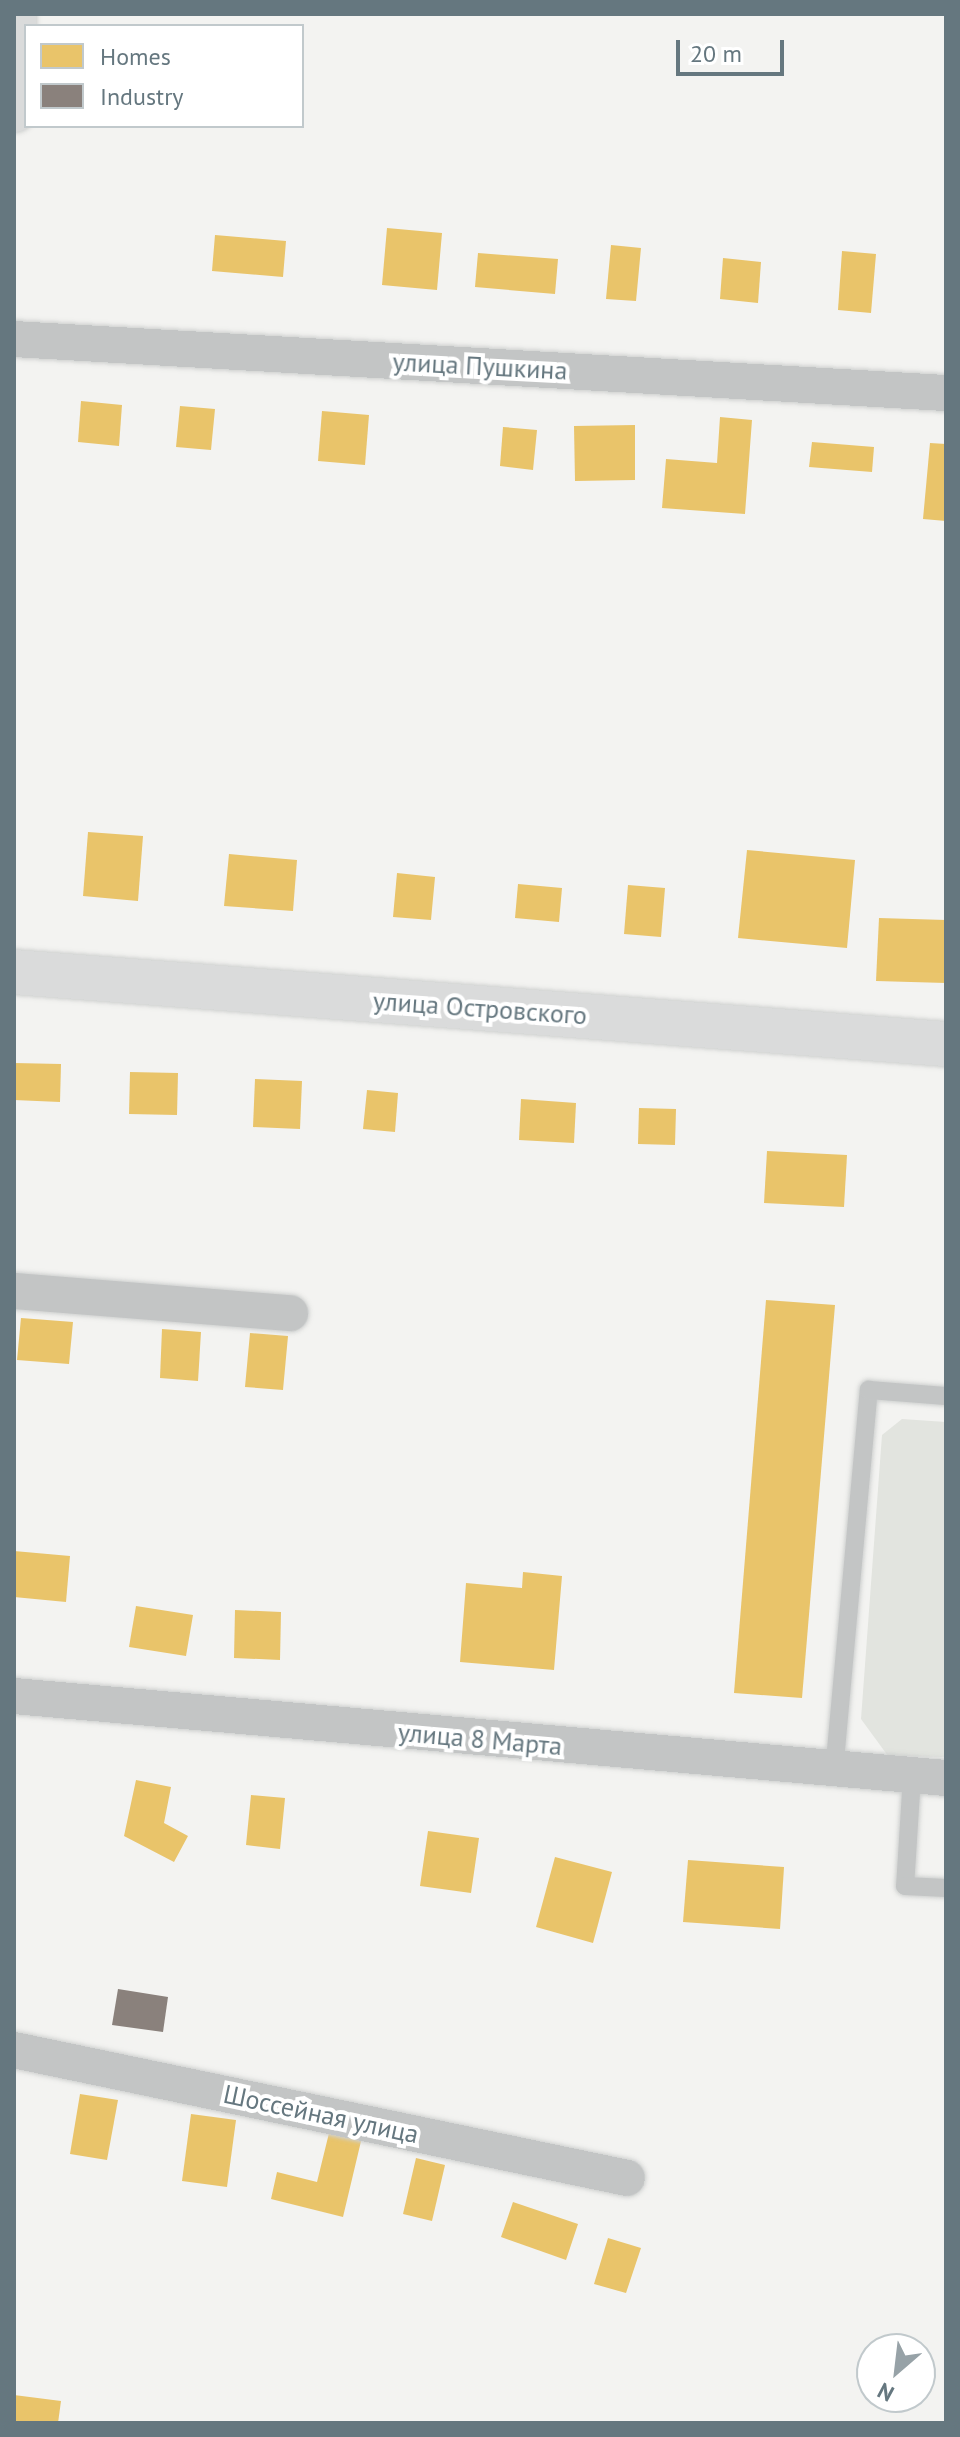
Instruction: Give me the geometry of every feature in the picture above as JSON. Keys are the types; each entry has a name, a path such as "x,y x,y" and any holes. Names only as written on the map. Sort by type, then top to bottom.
{"street":[{"path":"14,14 14,110"},
{"name":"улица Пушкина","path":"14,339 946,393"},
{"name":"улица Островского","path":"14,972 946,1044"},
{"path":"14,1291 290,1313"},
{"name":"улица 8 Марта","path":"14,1696 834,1772 929,1777"},
{"name":"Шоссейная улица","path":"14,2050 627,2178"}],"lane":[{"path":"834,1772 869,1390 946,1396"},
{"path":"929,1777 905,1886 946,1888"}],"shaded area":[{"path":"902,1419 946,1422 946,1757 888,1756 861,1719 882,1435"}],"building: Homes":[{"path":"387,228 442,233 437,290 382,285"},
{"path":"215,235 286,241 283,277 212,271"},
{"path":"611,245 641,248 636,301 606,299"},
{"path":"842,251 876,254 871,313 838,310"},
{"path":"478,253 558,259 555,294 475,287"},
{"path":"723,258 761,262 758,303 720,299"},
{"path":"81,401 122,405 119,446 78,442"},
{"path":"180,406 215,409 211,450 176,447"},
{"path":"322,411 369,415 365,465 318,461"},
{"path":"720,417 752,420 745,514 662,508 666,459 717,463"},
{"path":"635,425 635,480 575,481 574,426"},
{"path":"503,427 537,430 533,470 500,466"},
{"path":"812,442 874,447 872,472 809,467"},
{"path":"930,443 946,444 946,521 923,519"},
{"path":"88,832 143,836 138,901 83,896"},
{"path":"747,850 855,860 847,948 738,938"},
{"path":"229,854 297,860 293,911 224,906"},
{"path":"397,873 435,877 431,920 393,917"},
{"path":"518,884 562,888 559,922 515,918"},
{"path":"628,885 665,888 661,937 624,934"},
{"path":"879,918 946,920 946,983 876,981"},
{"path":"14,1063 61,1064 60,1102 14,1100"},
{"path":"130,1072 178,1073 177,1115 129,1114"},
{"path":"255,1079 302,1081 300,1129 253,1127"},
{"path":"367,1090 398,1093 395,1132 363,1129"},
{"path":"521,1099 576,1103 574,1143 519,1140"},
{"path":"639,1108 676,1109 675,1145 638,1144"},
{"path":"767,1151 847,1155 844,1207 764,1203"},
{"path":"766,1300 835,1305 802,1698 734,1693"},
{"path":"21,1318 73,1322 69,1364 17,1360"},
{"path":"162,1329 201,1332 198,1381 160,1378"},
{"path":"250,1333 288,1336 283,1390 245,1387"},
{"path":"14,1551 70,1556 66,1602 14,1597"},
{"path":"523,1572 562,1576 554,1670 460,1662 466,1583 522,1588"},
{"path":"136,1606 193,1615 186,1656 129,1647"},
{"path":"235,1610 281,1612 280,1660 234,1658"},
{"path":"136,1780 171,1787 164,1823 188,1836 174,1862 124,1836"},
{"path":"251,1795 285,1798 280,1849 246,1845"},
{"path":"428,1831 479,1838 471,1893 420,1886"},
{"path":"555,1857 612,1872 593,1943 536,1927"},
{"path":"688,1860 784,1867 780,1929 683,1922"},
{"path":"80,2094 118,2100 107,2160 70,2154"},
{"path":"191,2114 236,2120 227,2187 182,2181"},
{"path":"330,2129 362,2137 343,2217 271,2199 277,2172 317,2182"},
{"path":"416,2158 445,2165 432,2221 403,2214"},
{"path":"513,2202 578,2224 566,2260 501,2237"},
{"path":"608,2238 641,2248 626,2293 594,2284"},
{"path":"14,2395 61,2401 58,2423 14,2423"}],"building: Industry":[{"path":"118,1989 168,1997 163,2032 112,2025"}]}
